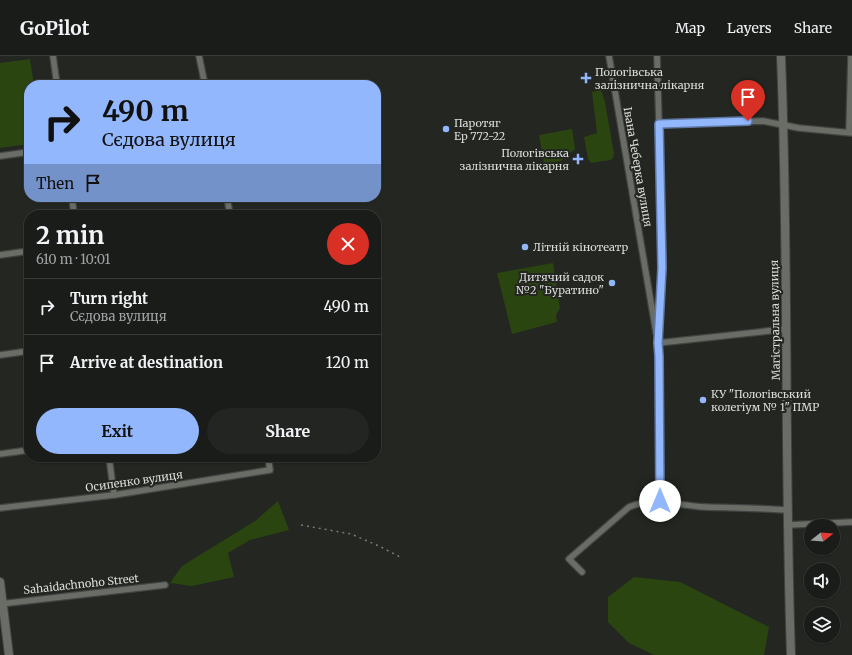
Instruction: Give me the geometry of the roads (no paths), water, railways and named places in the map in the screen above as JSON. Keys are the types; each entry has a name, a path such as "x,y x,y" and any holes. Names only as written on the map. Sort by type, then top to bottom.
{"main road":[{"name":"Магістральна вулиця","path":"781,56 784,125 788,526 791,655"},
{"path":"0,582 1,603 9,655"}],"street":[{"path":"53,56 55,80"},
{"path":"199,56 204,80"},
{"name":"Івана Чеберка вулиця","path":"609,56 658,343"},
{"path":"657,56 662,268 658,343 660,501"},
{"path":"659,124 763,121 799,128 850,133 851,56"},
{"path":"0,156 24,153"},
{"path":"0,255 24,252"},
{"path":"658,343 786,329"},
{"path":"0,355 24,352"},
{"path":"0,454 24,451"},
{"path":"110,462 114,495"},
{"name":"Осипенко вулиця","path":"0,508 114,495 270,470 269,462"},
{"path":"582,572 569,559 629,507 646,501 660,501 705,507 748,507 788,510"},
{"path":"788,526 852,522"},
{"name":"Sahaidachnoho Street","path":"1,603 165,585"}],"railway":[{"path":"301,525 351,534 402,558"}],"place":[{"name":"Пологiвська залiзнична лiкарня","path":"586,78"},
{"name":"Паротяг Ер 772-22","path":"446,129"},
{"name":"Пологівська залізнична лікарня","path":"578,159"},
{"name":"Літній кінотеатр","path":"525,247"},
{"name":"Дитячий садок №2 \"Буратино\"","path":"612,283"},
{"name":"КУ \"Пологівський колегіум № 1\" ПМР","path":"703,400"}]}
